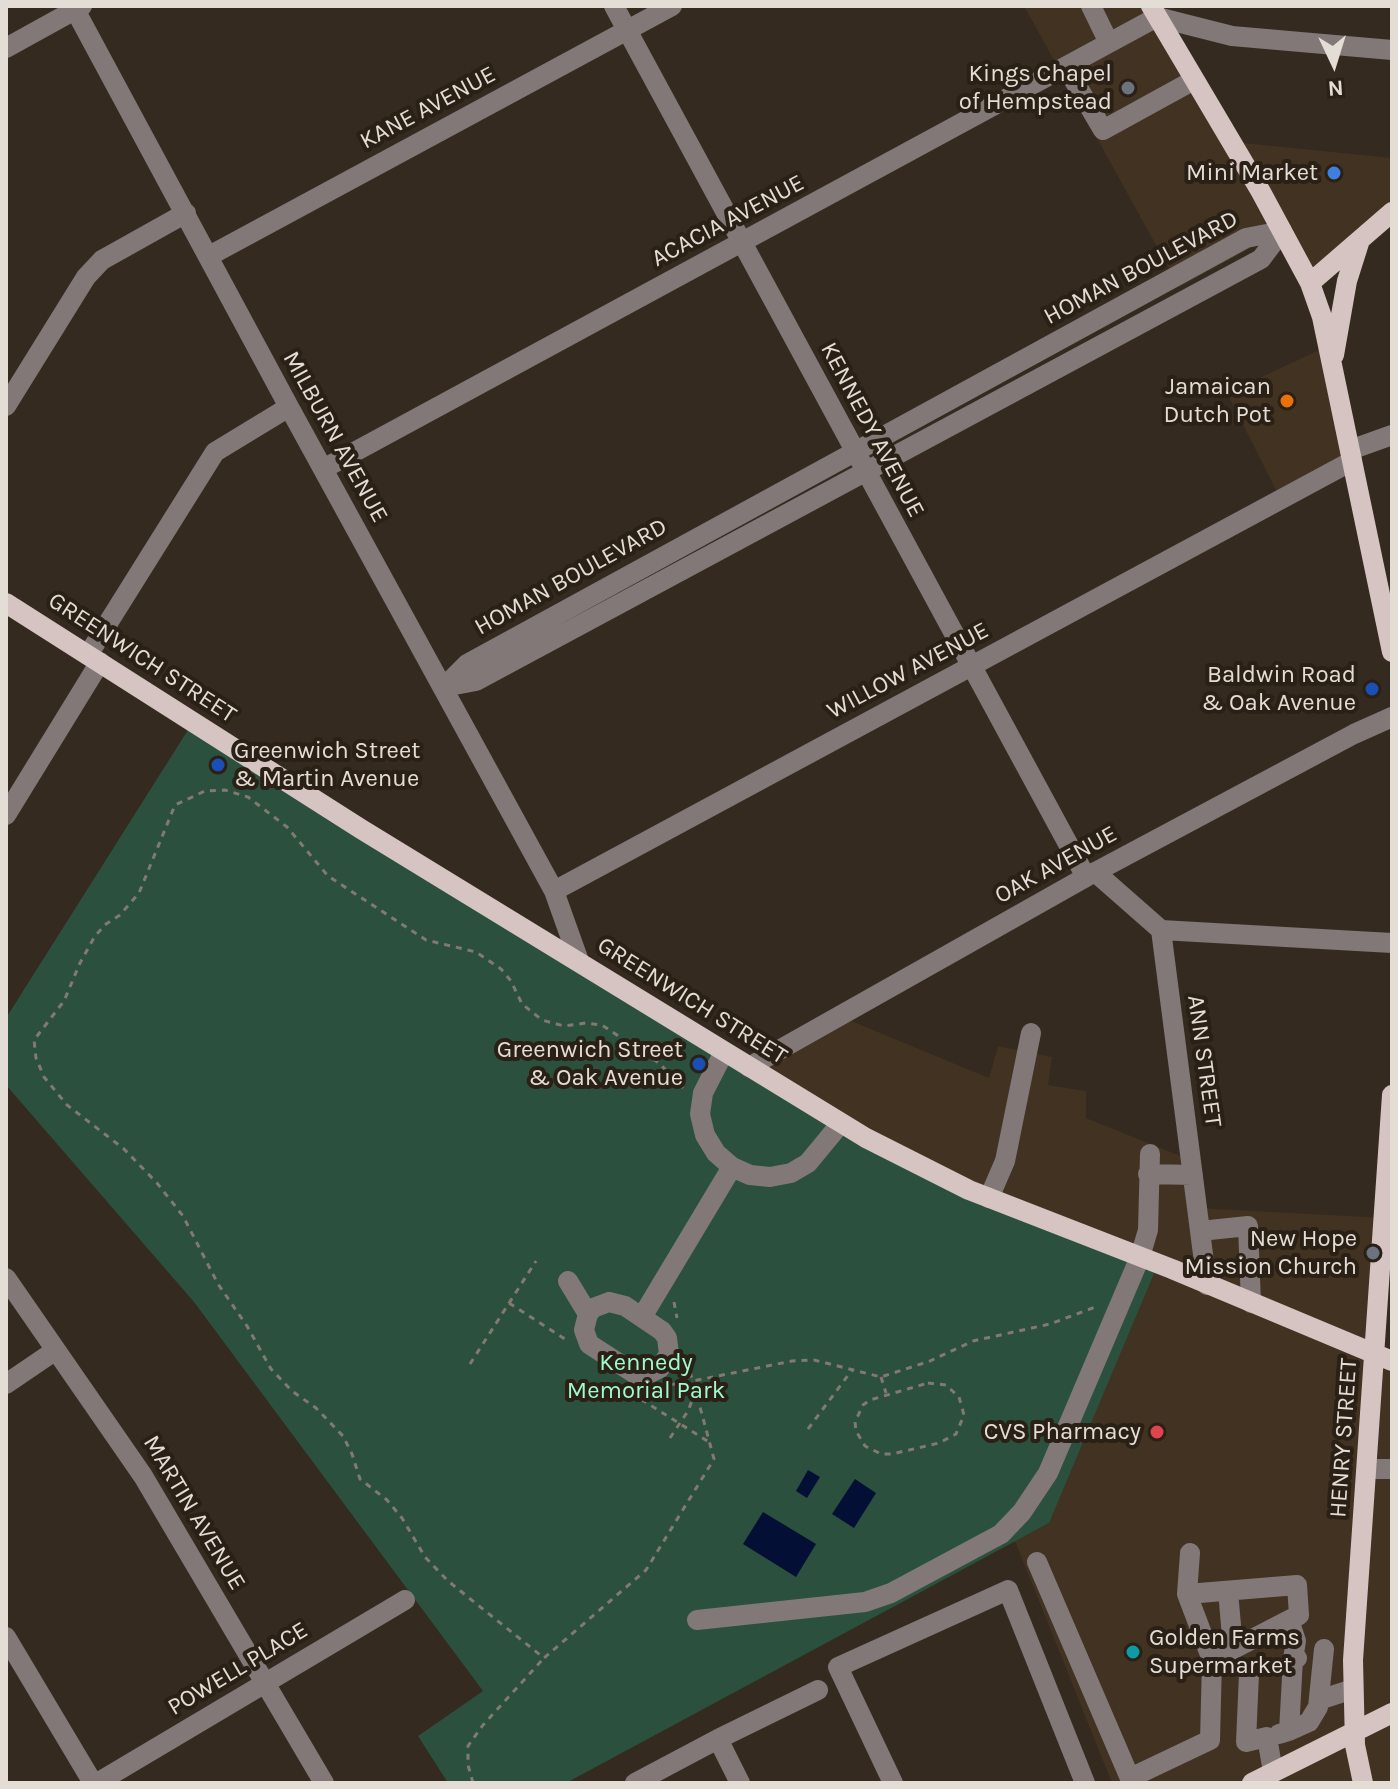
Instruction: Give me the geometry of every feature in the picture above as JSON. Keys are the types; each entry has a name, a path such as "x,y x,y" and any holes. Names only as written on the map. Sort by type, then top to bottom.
{"main road":[{"path":"1155,10 1310,283 1322,317 1392,652"},
{"path":"1310,283 1392,212"},
{"path":"1332,367 1347,281 1360,240"},
{"name":"GREENWICH STREET","path":"6,603 348,821 878,1144 989,1198 1384,1358"},
{"name":"HENRY STREET","path":"1363,1783 1355,1731 1353,1689 1367,1469 1384,1358 1392,1095"},
{"path":"1252,1783 1392,1713"}],"street":[{"name":"KENNEDY AVENUE","path":"614,6 972,667 1091,875"},
{"name":"KANE AVENUE","path":"209,256 672,6"},
{"path":"1091,6 1109,43"},
{"path":"6,48 77,7"},
{"name":"MILBURN AVENUE","path":"77,7 289,407 554,891"},
{"path":"1155,10 1232,36 1392,50"},
{"name":"ACACIA AVENUE","path":"323,469 1066,67 1109,43 1155,10"},
{"path":"1066,67 1103,130 1194,80"},
{"path":"6,406 86,277 102,260 186,213"},
{"name":"HOMAN BOULEVARD","path":"444,687 467,664 1250,236 1282,231"},
{"name":"HOMAN BOULEVARD","path":"444,687 476,681 1261,259 1282,231"},
{"path":"1066,337 1077,358"},
{"path":"6,815 215,452 289,407"},
{"name":"WILLOW AVENUE","path":"554,891 972,667 1392,435"},
{"path":"647,566 656,585"},
{"name":"OAK AVENUE","path":"749,1067 1091,875 1354,734 1392,717"},
{"path":"1091,875 1161,930 1392,943"},
{"path":"554,891 579,961"},
{"name":"ANN STREET","path":"1161,930 1207,1285"},
{"path":"989,1198 1005,1161 1031,1033"},
{"path":"724,1052 703,1093 701,1109 705,1135 716,1153 732,1167 750,1175 770,1177 791,1173 808,1163 841,1123"},
{"path":"697,1620 865,1602 891,1593 1001,1534 1022,1512 1048,1473 1140,1257 1148,1230 1149,1164 1193,1175"},
{"path":"642,1317 732,1167"},
{"path":"1200,1231 1248,1226 1251,1303"},
{"name":"MARTIN AVENUE","path":"6,1278 143,1476 324,1783"},
{"path":"568,1281 588,1314"},
{"path":"609,1302 625,1306 662,1331 669,1346 666,1362 646,1375 629,1372 589,1344 584,1330 588,1314 593,1308 609,1302"},
{"path":"6,1384 56,1350"},
{"path":"1367,1469 1392,1469"},
{"path":"1190,1553 1187,1594 1212,1660 1210,1740"},
{"path":"1037,1562 1131,1781 1210,1740 1246,1742 1289,1731 1309,1722 1307,1674 1289,1620"},
{"path":"1187,1594 1297,1585 1299,1615 1212,1660"},
{"path":"893,1783 838,1667 1008,1590 1085,1783"},
{"path":"1228,1591 1233,1648"},
{"name":"POWELL PLACE","path":"95,1783 405,1600"},
{"path":"6,1637 95,1783"},
{"path":"1289,1731 1307,1674 1356,1639"},
{"path":"1246,1742 1249,1674"},
{"path":"1307,1674 1353,1689"},
{"path":"635,1783 818,1690"},
{"path":"1267,1737 1273,1772"},
{"path":"718,1739 740,1783"}],"path":[{"path":"544,1658 448,1581 425,1557 402,1518 387,1500 360,1479 343,1436 271,1369 218,1284 183,1216 124,1149 67,1105 44,1077 36,1058 34,1040 64,1001 95,936 120,915 139,893 175,805 205,791 225,790 248,797 287,827 328,876 426,940 476,952 501,969 511,981 522,1004 542,1020 564,1026 586,1023 602,1025 659,1063 701,1109"},
{"path":"470,1364 536,1261"},
{"path":"693,1381 792,1361 814,1360 881,1377 930,1361 973,1341 1050,1324 1124,1295"},
{"path":"808,1429 852,1370"},
{"path":"881,1377 886,1394"},
{"path":"473,1783 468,1765 468,1746 483,1725 544,1658 646,1570 714,1459 693,1381"},
{"path":"670,1438 688,1411 693,1398 693,1381"},
{"path":"928,1383 946,1385 963,1405 962,1425 956,1434 939,1443 892,1454 872,1452 859,1439 855,1422 863,1405 886,1394 928,1383"}],"shaded area":[{"path":"1024,6 1156,6 1234,142 1392,158 1392,208 1313,281 1284,230 1179,287"},
{"path":"1330,345 1360,464 1282,502 1227,393"},
{"path":"837,1015 989,1078 998,1046 1052,1057 1048,1085 1086,1091 1086,1118 1193,1161 1199,1208 1385,1218 1378,1356 1392,1363 1392,1783 1112,1783 1015,1541 1049,1523 969,1190 749,1067"}],"green space":[{"name":"Kennedy Memorial Park","path":"193,722 866,1138 1158,1264 1049,1523 566,1783 448,1783 418,1736 483,1691 194,1302 6,1085 6,1018"}],"water":[{"path":"808,1470 820,1477 807,1498 796,1491"},
{"path":"855,1479 876,1493 854,1528 832,1514"},
{"path":"763,1512 816,1544 796,1577 743,1544"}],"place":[{"name":"Kings Chapel of Hempstead","path":"1128,88"},
{"name":"Mini Market","path":"1334,173"},
{"name":"Jamaican Dutch Pot","path":"1287,401"},
{"name":"Baldwin Road & Oak Avenue","path":"1372,689"},
{"name":"Greenwich Street & Martin Avenue","path":"218,765"},
{"name":"Greenwich Street & Oak Avenue","path":"699,1064"},
{"name":"New Hope Mission Church","path":"1373,1253"},
{"name":"CVS Pharmacy","path":"1157,1432"},
{"name":"Golden Farms Supermarket","path":"1133,1652"}]}
